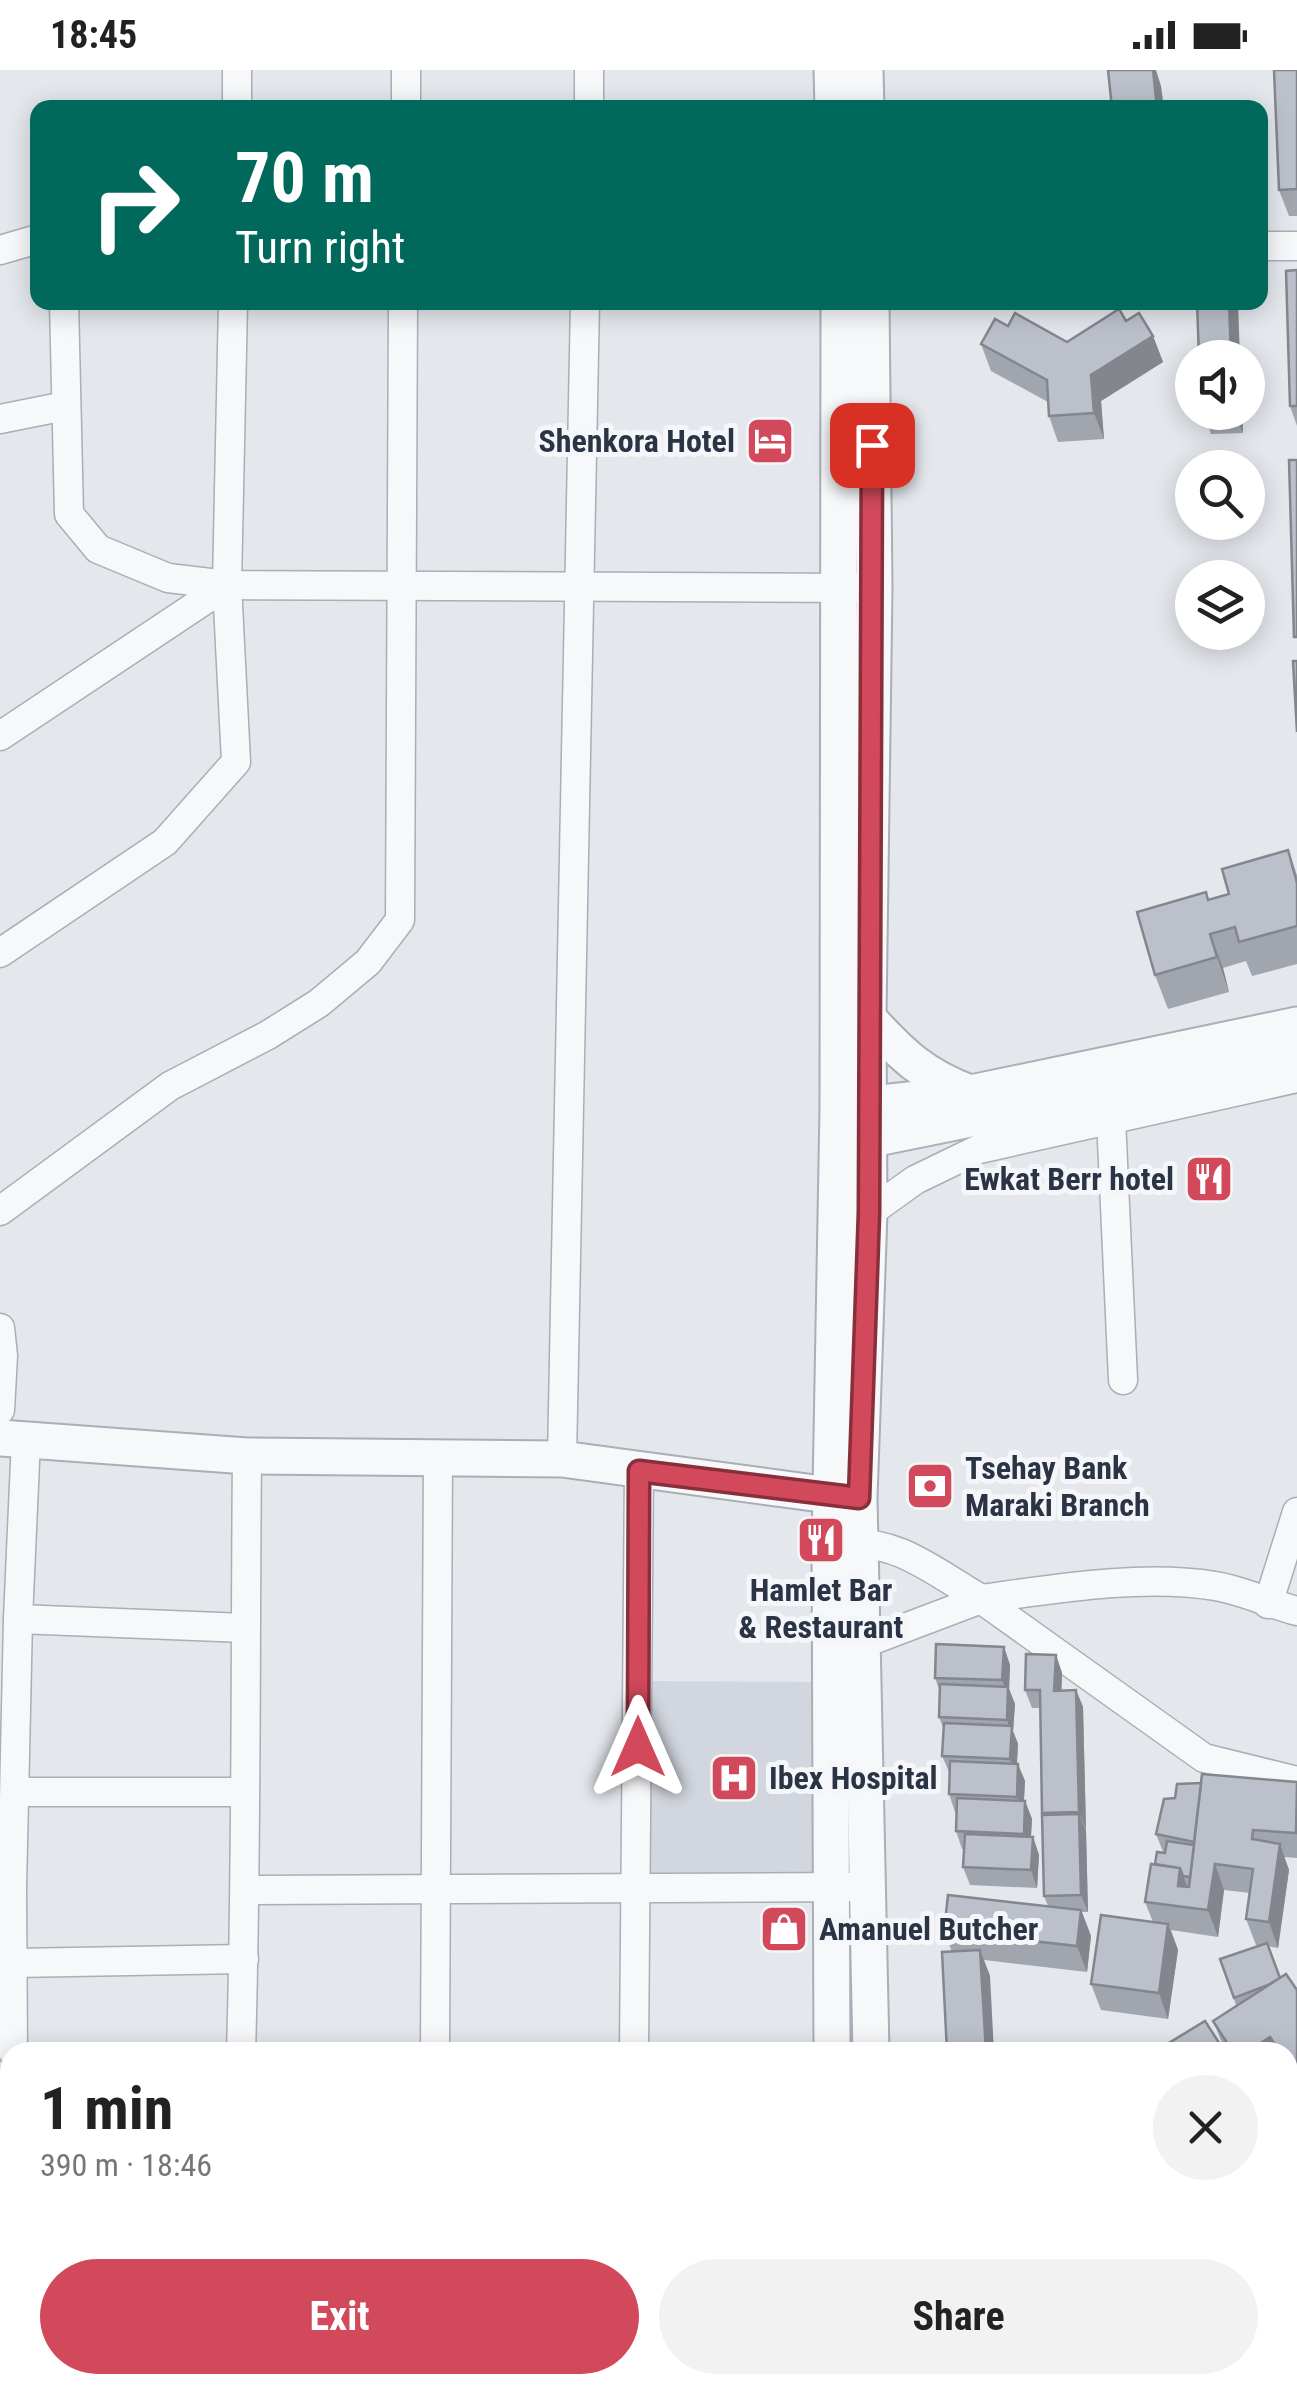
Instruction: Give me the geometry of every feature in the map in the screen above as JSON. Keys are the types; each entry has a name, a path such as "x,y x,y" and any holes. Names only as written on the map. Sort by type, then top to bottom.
{"street":[{"path":"237,70 237,100"},
{"path":"406,70 406,100"},
{"path":"588,100 589,70"},
{"path":"832,70 833,100"},
{"path":"865,70 866,100"},
{"path":"0,250 30,241"},
{"path":"1268,246 1297,246"},
{"path":"64,310 69,514 98,549 168,578 227,585 857,588"},
{"path":"0,952 165,842 236,762 227,585 233,310"},
{"path":"0,1212 170,1086 268,1035 318,1003 368,962 400,920 403,310"},
{"path":"562,1459 585,310"},
{"path":"840,310 857,588 868,1018 852,1124 869,1213 845,1497"},
{"path":"870,2042 851,1887 845,1497 857,588 871,310"},
{"path":"0,419 64,406"},
{"path":"0,736 227,585"},
{"path":"868,1018 924,1072 971,1093"},
{"path":"852,1124 971,1093 1297,1025"},
{"path":"852,1124 1297,1053"},
{"path":"869,1213 915,1180 979,1149 1297,1078"},
{"path":"1111,1118 1123,1380"},
{"path":"0,1328 0,1410"},
{"path":"13,2042 14,1963 6,1888 16,1792 18,1619 13,1439 246,1456 562,1459 845,1497"},
{"path":"241,2042 246,1890 246,1456"},
{"path":"435,2042 438,1456"},
{"path":"634,2042 639,1471"},
{"path":"1268,1604 1297,1512"},
{"path":"846,1543 887,1544 981,1599 1204,1758 1297,1780"},
{"path":"848,1643 981,1599 1060,1588 1176,1582 1219,1586 1297,1611"},
{"path":"18,1619 245,1628"},
{"path":"16,1792 243,1792"},
{"path":"246,1890 851,1887"},
{"path":"833,2042 851,1887"},
{"path":"14,1963 244,1960"}],"shaded area":[{"name":"Ibex Hospital","path":"648,1681 824,1682 821,1875 645,1874"}],"building":[{"path":"1108,70 1153,70 1156,100 1111,100"},
{"path":"1274,70 1297,70 1297,189 1279,190"},
{"path":"1297,270 1297,406 1290,406 1286,271"},
{"path":"1117,310 1126,321 1139,313 1153,336 1091,375 1094,413 1049,416 1047,380 981,344 995,319 1008,326 1015,313 1067,342"},
{"path":"1197,310 1229,310 1230,340 1198,340"},
{"path":"1289,460 1297,460 1297,637 1294,637"},
{"path":"1293,661 1297,661 1297,732"},
{"path":"1288,850 1297,883 1297,926 1239,942 1235,927 1210,934 1217,957 1155,975 1137,912 1206,892 1208,900 1229,894 1222,869"},
{"path":"936,1644 1004,1647 1002,1680 935,1678"},
{"path":"1026,1654 1056,1655 1054,1691 1076,1690 1079,1812 1042,1813 1040,1690 1025,1690"},
{"path":"940,1684 1008,1687 1007,1720 939,1717"},
{"path":"944,1723 1012,1726 1010,1759 942,1756"},
{"path":"950,1761 1018,1764 1017,1797 949,1794"},
{"path":"1202,1774 1297,1782 1296,1833 1253,1830 1252,1839 1280,1844 1269,1922 1246,1919 1253,1869 1215,1864 1208,1910 1145,1902 1151,1864 1180,1868 1178,1886 1189,1887"},
{"path":"1201,1783 1194,1842 1156,1834 1164,1799 1175,1798 1177,1784"},
{"path":"957,1798 1025,1801 1024,1834 956,1831"},
{"path":"1079,1814 1081,1895 1044,1896 1042,1815"},
{"path":"965,1834 1033,1837 1031,1870 963,1867"},
{"path":"1167,1841 1194,1845 1190,1877 1183,1876 1180,1868 1155,1864 1157,1852 1165,1853"},
{"path":"948,1895 1081,1910 1077,1946 944,1931"},
{"path":"1101,1915 1168,1924 1159,1993 1091,1984"},
{"path":"1267,1943 1280,1978 1234,1998 1220,1959"},
{"path":"980,1950 985,2042 946,2042 942,1952"},
{"path":"1286,1974 1297,1990 1297,2042 1273,2042 1270,2037 1262,2042 1227,2042 1213,2021"},
{"path":"1205,2021 1219,2042 1170,2042"}],"place":[{"name":"Shenkora Hotel","path":"770,441"},
{"name":"Ewkat Berr hotel","path":"1209,1179"},
{"name":"Tsehay Bank Maraki Branch","path":"930,1486"},
{"name":"Hamlet Bar & Restaurant","path":"821,1540"},
{"name":"Ibex Hospital","path":"734,1778"},
{"name":"Amanuel Butcher","path":"784,1929"}],"route":[{"path":"638,1747 639,1471 859,1498 869,1213 872,445"}]}
